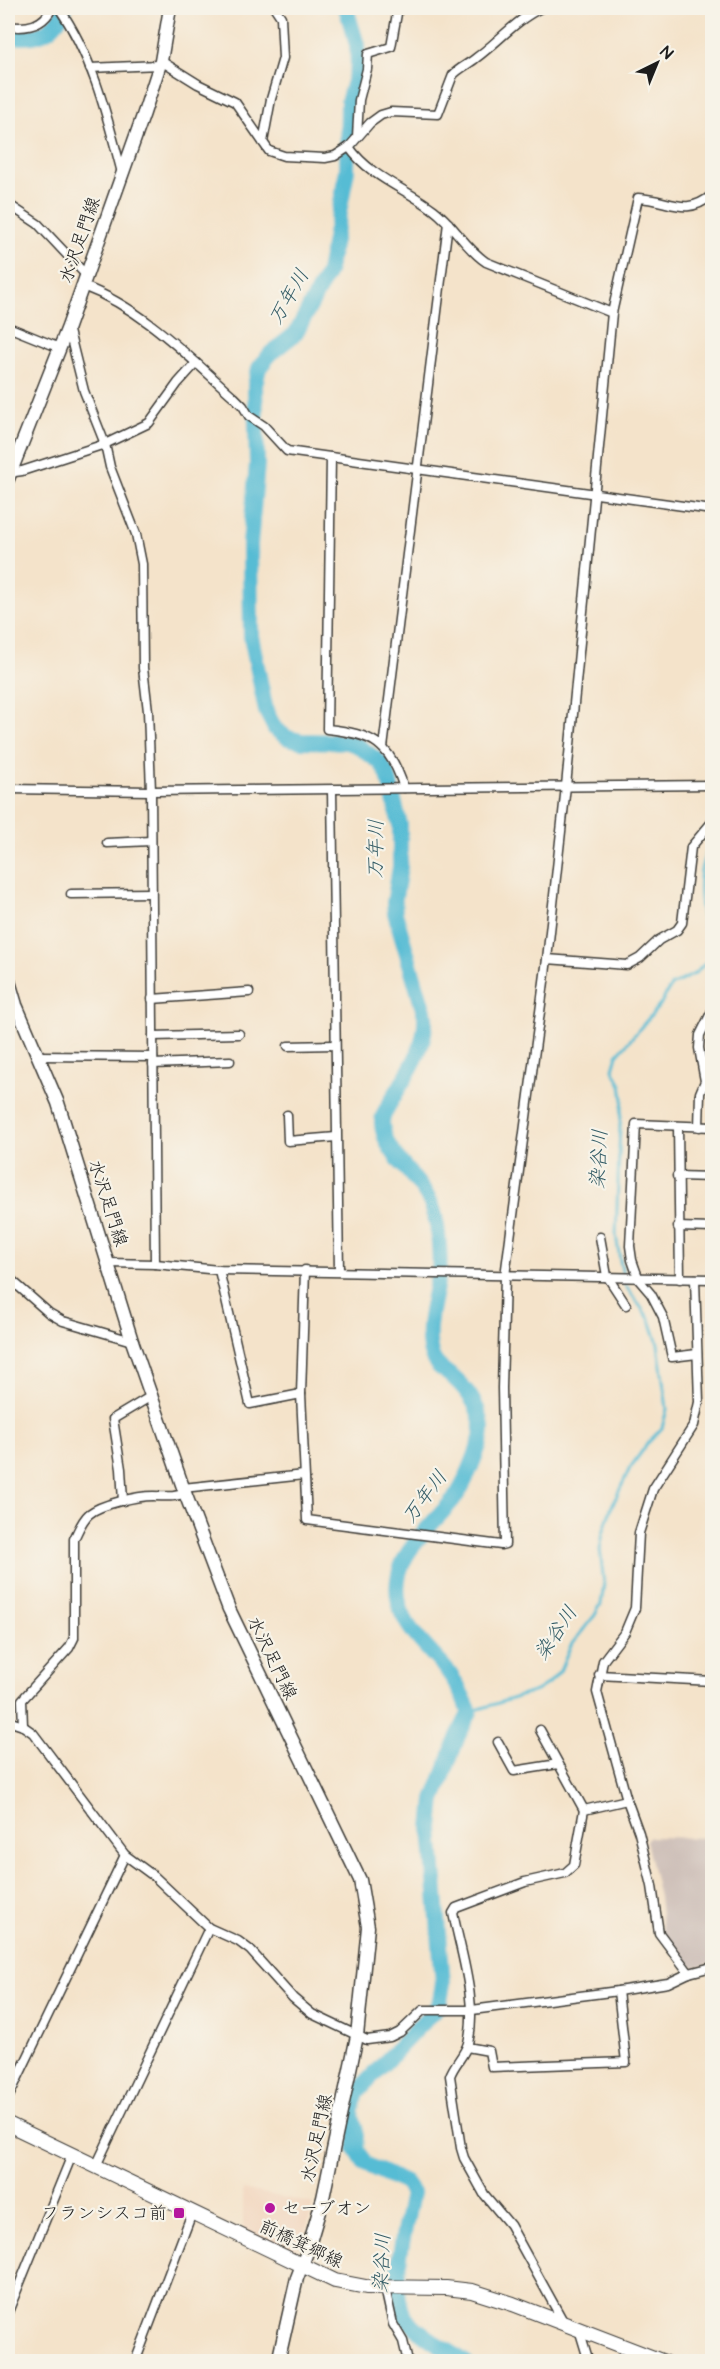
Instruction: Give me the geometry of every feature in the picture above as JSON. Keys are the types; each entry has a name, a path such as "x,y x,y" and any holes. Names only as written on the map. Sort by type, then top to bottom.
{"main road":[{"name":"水沢足門線","path":"8,475 85,281 160,63 170,8"},
{"name":"水沢足門線","path":"8,978 16,1005 58,1103 132,1341 153,1395 184,1490 238,1629 360,1880 369,1927 357,2036 323,2198 302,2265 278,2361"},
{"name":"前橋箕郷線","path":"8,2124 344,2283 388,2288 472,2291 664,2361"}],"street":[{"path":"8,26 22,29 32,27 41,21 52,8"},
{"path":"263,142 271,99 284,58 280,17 275,8"},
{"path":"357,137 359,100 367,69 368,54 391,47 398,8"},
{"path":"90,68 160,63 235,102 269,151 294,157 325,158 335,156 349,147 370,123 381,115 391,112 438,114 453,75 530,13 541,8"},
{"path":"61,10 90,68 104,106 122,172"},
{"path":"349,147 366,168 421,201 448,223 470,249 486,262 612,313"},
{"path":"305,1270 301,1394 307,1520 480,1543 504,1544 502,1388 505,1276 547,959 612,313 638,198 696,207 712,195"},
{"path":"8,204 38,224 85,281 153,326 234,397 249,416 264,426 287,451 712,510"},
{"path":"383,748 448,223"},
{"path":"8,327 60,348"},
{"path":"68,327 84,391 105,444 110,467 140,550 143,594 143,668 148,711 151,791 155,1264"},
{"path":"8,475 105,444 150,423 178,383 196,363"},
{"path":"331,457 327,729 361,734 383,748 395,764 404,788"},
{"path":"8,789 332,790 712,785"},
{"path":"332,790 339,1271"},
{"path":"547,959 627,965 640,958 659,940 677,930 682,923 691,848 712,822"},
{"path":"106,843 151,841"},
{"path":"71,894 151,893"},
{"path":"152,999 249,992"},
{"path":"699,1127 700,1093 709,1071 699,1048 700,1035 712,1011"},
{"path":"153,1036 239,1034"},
{"path":"288,1046 334,1045"},
{"path":"38,1056 230,1061"},
{"path":"286,1115 288,1141 336,1137"},
{"path":"697,1354 672,1357 663,1317 655,1299 634,1276 630,1246 636,1124 712,1127"},
{"path":"678,1126 680,1279"},
{"path":"678,1176 712,1178"},
{"path":"678,1227 712,1228"},
{"path":"600,1238 607,1276 626,1305"},
{"path":"108,1263 155,1264 219,1270 712,1279"},
{"path":"219,1270 250,1404 301,1394"},
{"path":"8,1277 49,1313 63,1322 132,1341"},
{"path":"689,1973 659,1933 652,1886 639,1833 627,1800 597,1692 598,1675 603,1661 625,1632 635,1608 639,1533 653,1489 694,1425 698,1414 695,1279"},
{"path":"123,1501 122,1469 113,1419 153,1395"},
{"path":"23,1726 22,1700 69,1648 74,1638 74,1539 89,1514 105,1506 141,1497 171,1498 184,1490 304,1475"},
{"path":"598,1675 712,1681"},
{"path":"8,1721 23,1726 33,1733 125,1855 154,1877 209,1928 238,1941 250,1950 293,1998 312,2014 368,2040 390,2037 400,2032 423,2010 472,2010 618,1991 668,1983 689,1973 712,1967"},
{"path":"540,1730 584,1810 574,1865 565,1873 525,1882 456,1908 453,1913 472,2010 467,2047 453,2067 450,2076 461,2148 484,2194 510,2225 564,2323"},
{"path":"498,1742 514,1771 558,1764"},
{"path":"584,1810 627,1800"},
{"path":"8,2098 125,1855"},
{"path":"96,2166 209,1928"},
{"path":"467,2047 489,2051 492,2067 626,2062 618,1991"},
{"path":"8,2312 72,2156"},
{"path":"135,2361 192,2213"},
{"path":"388,2288 393,2324 403,2341 408,2361"},
{"path":"579,2329 589,2361"}],"shaded area":[{"path":"650,1837 712,1838 712,1963 689,1967 663,1934 659,1896 646,1841"},
{"path":"243,2189 313,2204 302,2245 286,2251 243,2233"}],"waterway":[{"path":"8,36 35,36 49,30 65,8"},
{"name":"万年川","path":"346,8 357,45 358,67 348,102 347,170 328,272 296,333 271,353 259,368 255,385 257,464 250,544 251,636 266,711 275,729 288,738 301,741 347,742 357,745 381,763 388,775 400,825 400,867 394,903 395,913 425,1015 425,1027 416,1058 386,1110 382,1123 389,1146 423,1190 434,1212 440,1265 429,1325 432,1356 440,1367 466,1391 477,1409 481,1422 482,1433 479,1444 464,1483 456,1496 414,1544 400,1571 397,1586 399,1603 407,1623 449,1673 470,1712 458,1736 434,1800 431,1828 443,1984 439,2005 357,2092 351,2111 357,2136 356,2149 365,2164 405,2183 412,2193 402,2240 398,2277 401,2308 408,2320 421,2332 465,2362"},
{"name":"染谷川","path":"470,1712 536,1691 550,1682 560,1671 571,1645 601,1604 604,1584 600,1549 611,1508 630,1468 662,1428 667,1409 658,1344 650,1320 625,1285 616,1235 623,1099 621,1085 613,1069 617,1055 660,1005 671,986 694,974 710,959 702,915 700,885 701,870 712,844"}],"place":[{"name":"セーブオン","path":"270,2208"},
{"name":"フランシスコ前","path":"179,2213"}]}
